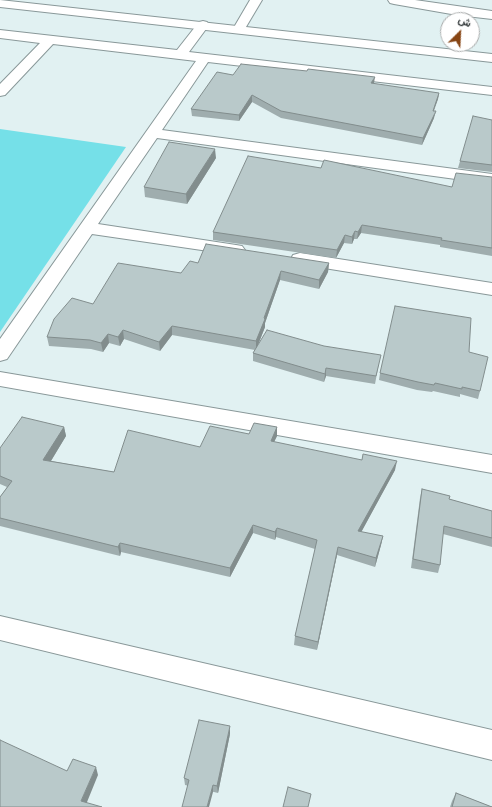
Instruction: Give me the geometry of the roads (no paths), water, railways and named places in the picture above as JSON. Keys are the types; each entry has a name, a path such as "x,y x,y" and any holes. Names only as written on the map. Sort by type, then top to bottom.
{"street":[{"path":"239,29 256,0"},
{"path":"394,0 492,16"},
{"path":"0,3 492,58"},
{"path":"180,55 203,25"},
{"path":"0,34 49,41 205,57 492,92"},
{"path":"0,92 49,41"},
{"path":"1,351 88,228 205,57"},
{"path":"152,133 492,179"},
{"path":"88,228 250,252"},
{"path":"282,257 492,289"},
{"path":"0,379 492,464"},
{"path":"0,628 492,745"}]}
